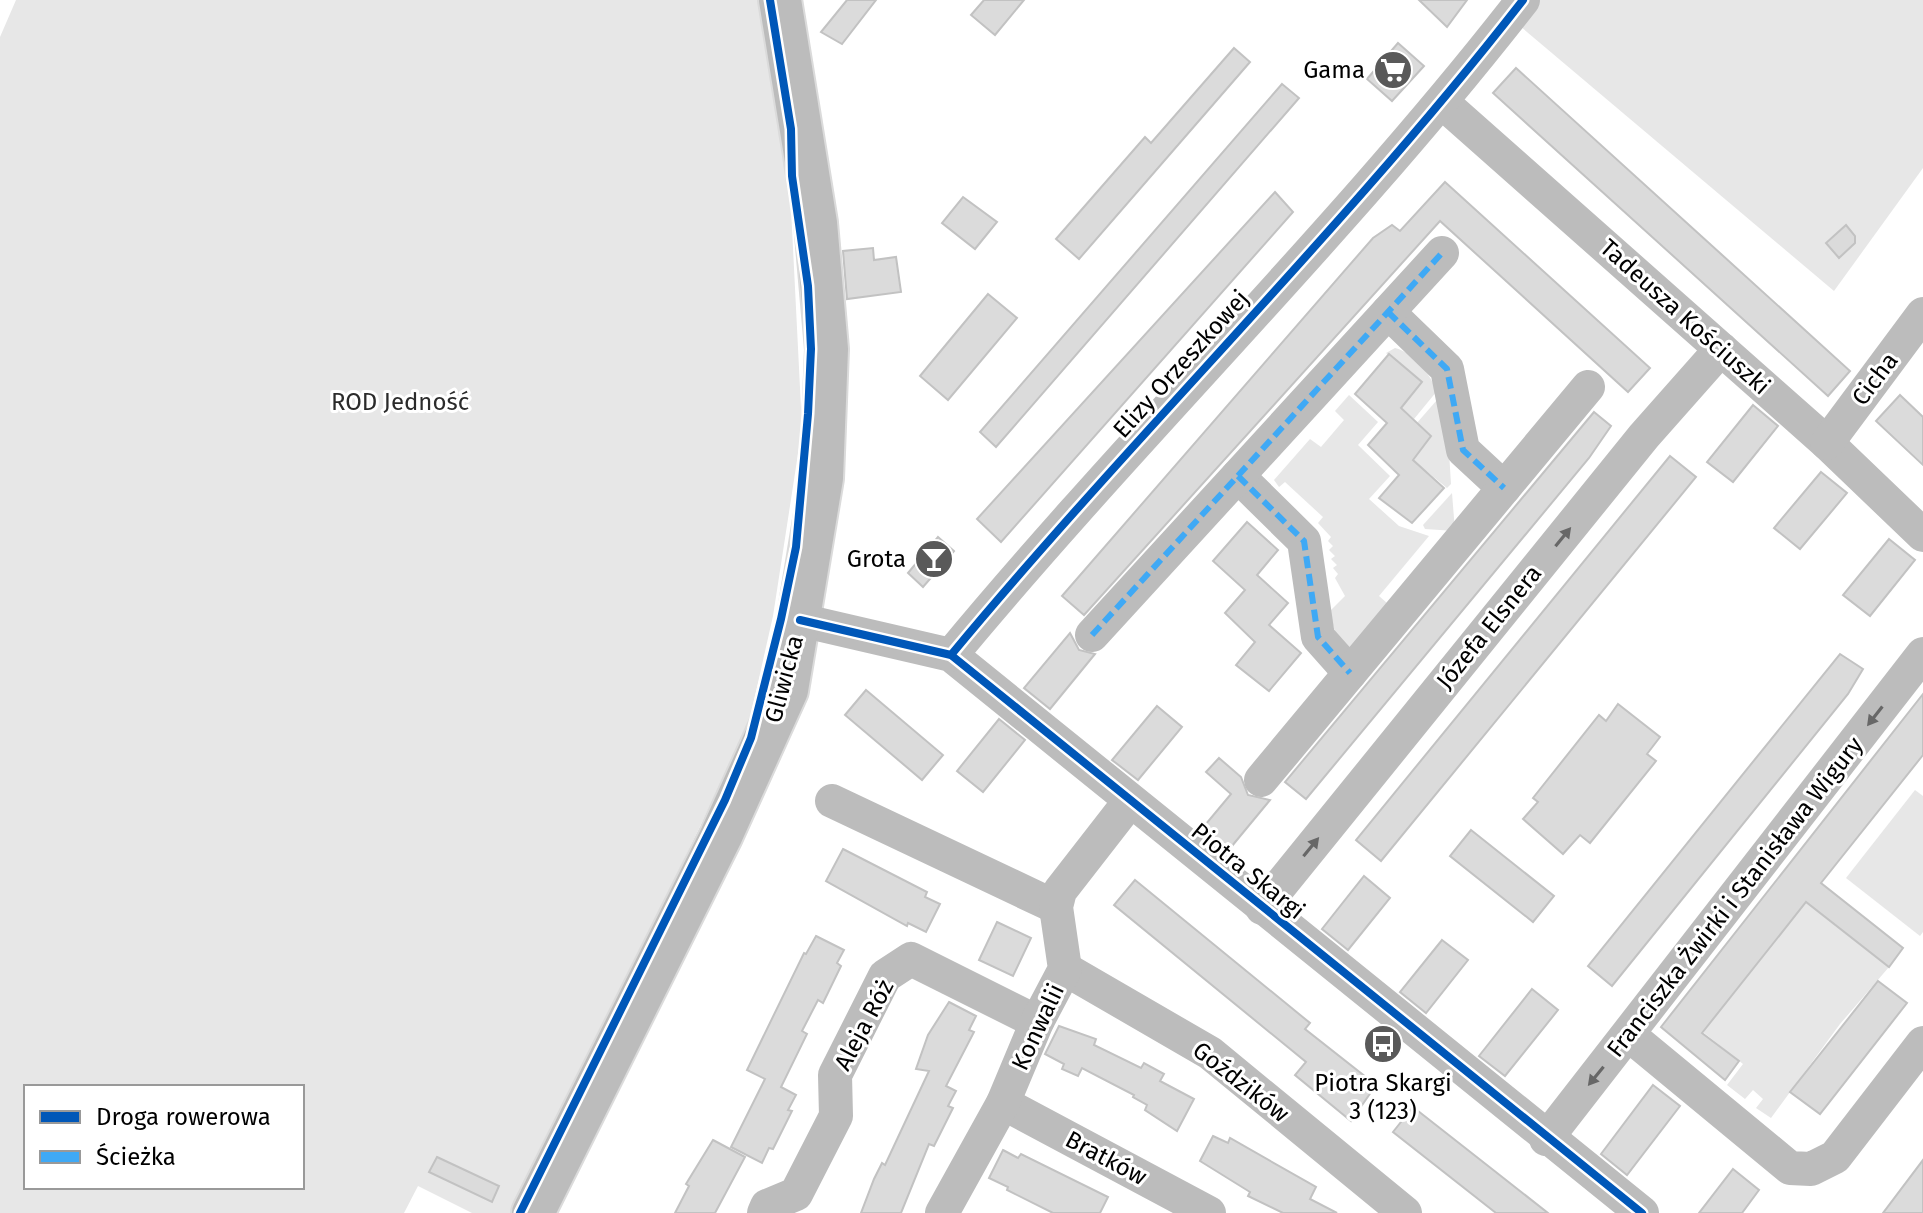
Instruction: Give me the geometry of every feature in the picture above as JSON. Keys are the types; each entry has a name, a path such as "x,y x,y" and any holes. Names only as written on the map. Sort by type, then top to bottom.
{"main road":[{"name":"Gliwicka","path":"533,1213 769,736 787,690 822,478 827,349 816,223 780,0"}],"street":[{"name":"Elizy Orzeszkowej","path":"951,655 1021,571 1443,103 1523,0"},
{"name":"Tadeusza Kościuszki","path":"1443,103 1827,443 1923,535"},
{"path":"1092,635 1442,253"},
{"path":"1388,312 1447,369 1463,450 1504,488"},
{"name":"Cicha","path":"1827,443 1923,314"},
{"name":"Józefa Elsnera","path":"1262,908 1624,461 1721,349"},
{"path":"1261,780 1588,387"},
{"path":"1238,476 1304,541 1318,637 1350,673"},
{"name":"Piotra Skargi","path":"800,620 951,655 1546,1139 1642,1213"},
{"name":"Franciszka Żwirki i Stanisława Wigury","path":"1546,1139 1923,654"},
{"path":"832,801 1056,907 1060,891 1130,801"},
{"name":"Konwalii","path":"942,1213 1003,1103 1037,1022 1065,969 1056,907"},
{"name":"Aleja Róż","path":"764,1213 767,1206 796,1194 836,1116 835,1075 885,976 911,959 1037,1022"},
{"name":"Goździków","path":"1065,969 1210,1053 1405,1213"},
{"path":"1629,1035 1790,1168 1811,1169 1835,1157 1923,1043"},
{"name":"Bratków","path":"1003,1103 1209,1213"}],"green space":[{"name":"ROD Jedność","path":"16,0 763,0 790,188 802,428 773,616 748,727 513,1213 472,1213 418,1186 404,1213 0,1213 0,37"},
{"path":"1540,0 1923,0 1923,168 1834,291 1520,26"},
{"path":"1395,348 1409,354 1420,365 1437,391 1414,419 1401,407 1421,382 1386,353"},
{"path":"1349,395 1378,422 1358,445 1390,476 1369,499 1399,526 1429,536 1379,596 1396,611 1342,655 1329,612 1345,596 1335,578 1338,574 1333,568 1337,565 1331,559 1335,556 1329,550 1333,546 1328,541 1331,537 1318,523 1323,517 1285,482 1279,487 1274,480 1310,439 1321,447 1344,420 1335,411"},
{"path":"1437,400 1449,452 1451,484 1447,488 1413,460 1431,437 1416,424"},
{"path":"1452,493 1455,531 1425,529 1423,525"},
{"path":"1915,790 1923,796 1923,932 1920,936 1846,878"},
{"path":"1806,902 1889,967 1840,1024 1771,1118 1756,1108 1763,1099 1753,1090 1745,1099 1727,1085 1743,1064 1703,1032"}],"building":[{"path":"847,0 876,0 842,44 821,32"},
{"path":"984,0 1024,0 995,35 971,15"},
{"path":"1419,0 1467,0 1447,27"},
{"path":"1398,43 1424,66 1392,101 1367,79"},
{"path":"1234,48 1250,62 1079,259 1056,239 1145,137 1151,143"},
{"path":"1516,68 1850,371 1828,396 1493,93"},
{"path":"1282,84 1299,98 996,447 980,432"},
{"path":"1445,182 1650,368 1628,392 1440,221 1084,615 1062,596 1373,238 1392,225 1400,231"},
{"path":"1275,192 1293,212 1001,542 977,519"},
{"path":"963,197 997,222 975,249 942,223"},
{"path":"1846,225 1855,236 1855,243 1839,258 1826,243"},
{"path":"873,248 874,260 896,257 901,292 847,299 843,251"},
{"path":"988,294 1017,318 948,400 920,376"},
{"path":"1389,354 1422,382 1401,408 1431,436 1413,460 1444,488 1412,523 1379,498 1399,475 1368,445 1387,423 1355,394"},
{"path":"1900,395 1923,417 1923,465 1876,421"},
{"path":"1753,405 1778,426 1733,482 1707,462"},
{"path":"1594,412 1611,426 1589,458 1306,799 1285,782"},
{"path":"1670,456 1696,477 1381,861 1356,840"},
{"path":"1821,472 1847,493 1800,549 1774,528"},
{"path":"1247,522 1278,550 1257,575 1288,603 1269,625 1301,653 1269,691 1236,665 1255,642 1225,613 1245,590 1213,561"},
{"name":"Grota","path":"938,537 954,551 923,587 908,573"},
{"path":"1889,539 1915,560 1870,616 1843,595"},
{"path":"1070,633 1079,650 1095,654 1050,709 1024,688"},
{"path":"1840,654 1863,669 1848,694 1612,986 1588,966"},
{"path":"866,690 943,755 922,780 845,715"},
{"path":"1923,694 1923,755 1821,883 1903,948 1889,967 1806,902 1702,1033 1739,1061 1725,1080 1661,1027"},
{"path":"1618,704 1660,737 1647,754 1656,761 1590,843 1580,835 1563,854 1523,819 1538,802 1533,798 1599,715 1606,721"},
{"path":"1157,706 1182,727 1138,780 1112,760"},
{"path":"999,719 1025,740 983,792 957,771"},
{"path":"1219,758 1241,777 1248,795 1270,800 1227,852 1200,831 1231,794 1206,772"},
{"path":"1471,830 1554,896 1533,922 1450,856"},
{"path":"843,849 927,892 925,897 940,904 926,932 908,923 907,926 826,881"},
{"path":"1364,876 1390,898 1348,950 1322,929"},
{"path":"1135,880 1310,1023 1305,1029 1376,1085 1351,1121 1295,1075 1306,1062 1114,905"},
{"path":"997,922 1031,938 1013,976 979,960"},
{"path":"816,936 844,950 837,963 841,966 823,1003 818,1000 802,1031 807,1034 781,1087 796,1095 788,1110 792,1111 773,1149 769,1148 762,1163 731,1147 765,1079 747,1070 804,953"},
{"path":"1442,940 1468,960 1426,1013 1400,992"},
{"path":"1878,981 1907,1003 1820,1114 1790,1092"},
{"path":"1532,989 1558,1010 1505,1076 1479,1056"},
{"path":"949,1002 976,1016 969,1030 974,1032 946,1086 956,1091 948,1106 953,1108 934,1146 929,1144 901,1213 861,1213 874,1179 882,1163 885,1165 929,1071 916,1069 928,1035"},
{"path":"1059,1026 1096,1039 1094,1045 1141,1068 1144,1063 1164,1074 1160,1081 1194,1099 1177,1131 1145,1110 1147,1105 1134,1095 1082,1068 1078,1076 1062,1069 1064,1064 1045,1054"},
{"path":"1653,1085 1680,1106 1627,1175 1601,1154"},
{"path":"1413,1107 1548,1213 1496,1213 1393,1132"},
{"path":"1213,1136 1228,1143 1230,1138 1316,1187 1310,1199 1337,1213 1283,1213 1248,1196 1250,1192 1200,1161"},
{"path":"713,1140 745,1157 715,1213 675,1213 689,1186 686,1184"},
{"path":"1003,1150 1018,1158 1021,1154 1108,1197 1100,1213 1053,1213 1007,1190 1008,1187 989,1178"},
{"path":"437,1157 499,1186 492,1202 429,1172"},
{"path":"1923,1160 1923,1213 1883,1213"},
{"path":"1733,1169 1759,1190 1742,1213 1699,1213"}],"marked path":[{"path":"1092,635 1442,253"},
{"path":"1388,312 1447,369 1463,450 1504,488"},
{"path":"1238,476 1304,541 1318,637 1350,673"}],"cycle path":[{"path":"520,1213 725,800 751,738 796,547 811,349 808,286 792,176 791,129 770,0"},
{"path":"951,655 1093,491 1385,168 1523,0"},
{"path":"800,620 951,655 1642,1213"}],"place":[{"name":"Gama","path":"1393,70"},
{"name":"Grota","path":"934,559"},
{"name":"Piotra Skargi 3 (123)","path":"1383,1044"}]}
